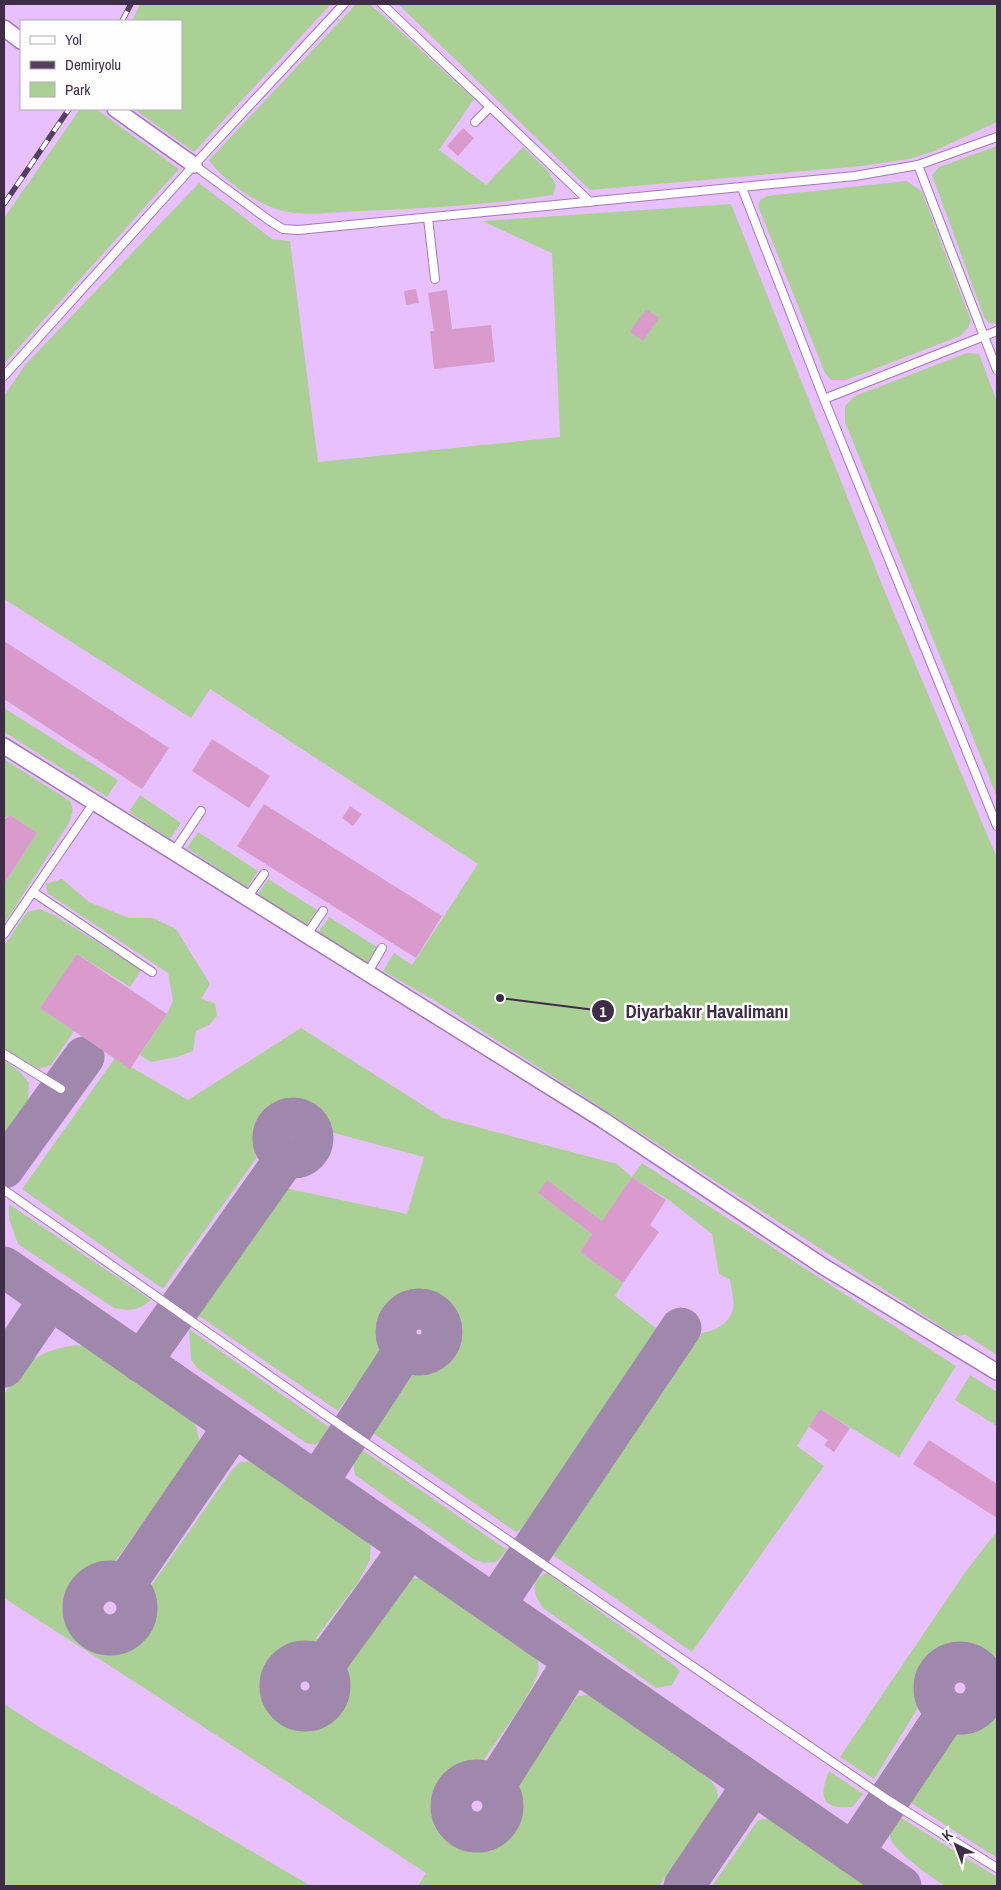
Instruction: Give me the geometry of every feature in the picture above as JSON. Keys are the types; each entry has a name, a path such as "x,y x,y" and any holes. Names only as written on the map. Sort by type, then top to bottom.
{"street":[{"path":"4,28 20,40"},
{"path":"116,110 194,165"},
{"path":"4,746 93,804 603,1120 821,1265 997,1372"}],"lane":[{"path":"4,376 194,165 344,4"},
{"path":"382,4 590,202"},
{"path":"475,122 490,107"},
{"path":"194,165 283,229 298,230 856,176 918,166 997,137"},
{"path":"918,166 997,370"},
{"path":"742,188 824,399 997,826"},
{"path":"428,218 436,279"},
{"path":"824,399 997,331"},
{"path":"4,934 93,804"},
{"path":"173,853 201,811"},
{"path":"246,899 264,874"},
{"path":"32,892 152,972"},
{"path":"306,936 323,912"},
{"path":"367,974 382,948"},
{"path":"4,1054 61,1089"},
{"path":"4,1190 350,1432 864,1783 997,1868"}],"shaded area":[{"path":"4,4 997,4 997,1886 4,1886"}],"green space":[{"path":"140,4 331,4 194,152 135,110 182,110 182,20 132,20"},
{"path":"356,4 369,4 384,16 474,99 439,150 486,185 523,147 548,171 556,185 553,195 456,206 300,213 283,211 264,204 242,191 223,176 209,160"},
{"path":"398,4 997,4 997,122 932,152 909,159 862,166 590,190"},
{"path":"79,110 97,110 179,169 4,364 4,218"},
{"path":"997,146 997,324 989,323 984,317 932,175 939,167"},
{"path":"907,181 922,192 971,321 968,328 960,336 846,380 831,380 825,373 758,206 760,200 767,196"},
{"path":"199,183 272,239 290,241 318,462 560,437 552,253 482,221 731,204 885,592 997,858 997,1355 966,1335 956,1336 437,1002 383,971 394,953 412,965 478,864 210,689 191,718 4,599 4,396 25,365"},
{"path":"967,353 979,354 997,402 997,797 845,422 845,406 855,396"},
{"path":"4,708 118,780 107,797 4,732"},
{"path":"4,759 70,801 73,810 69,823 4,924 4,884 37,833 10,815 4,818"},
{"path":"140,795 181,823 170,839 129,812"},
{"path":"198,832 258,871 247,888 187,848"},
{"path":"62,879 89,902 129,918 153,918 176,929 210,984 201,999 215,1003 217,1016 209,1025 196,1031 193,1051 177,1057 151,1062 140,1055 167,1014 173,1001 168,973 47,893 46,884"},
{"path":"268,879 317,910 306,927 257,896"},
{"path":"40,909 56,916 141,970 130,987 77,954 40,1008 74,1031 51,1065 39,1069 4,1049 4,946 27,912"},
{"path":"329,917 377,947 367,964 318,933"},
{"path":"301,1028 443,1118 617,1164 632,1177 602,1221 547,1181 538,1193 592,1234 580,1252 623,1283 615,1296 657,1329 533,1513 521,1529 516,1532 373,1433 416,1370 434,1366 453,1342 452,1327 446,1312 449,1307 434,1297 431,1301 413,1298 398,1306 388,1319 384,1337 377,1343 381,1351 338,1411 193,1312 280,1187 407,1214 424,1157 323,1130 315,1114 305,1107 284,1108 278,1111 272,1115 265,1127 265,1146 163,1289 22,1189 115,1058 188,1100"},
{"path":"4,1060 21,1073 29,1083 28,1101 4,1141"},
{"path":"642,1163 956,1366 899,1457 820,1409 797,1446 824,1466 692,1652 553,1555 702,1333 721,1326 729,1318 733,1309 730,1280 719,1274 712,1234 670,1201 632,1177"},
{"path":"9,1204 151,1300 134,1309 114,1308 18,1244 9,1219"},
{"path":"189,1329 330,1428 324,1439 315,1445 306,1443 197,1368 191,1360"},
{"path":"76,1345 98,1349 181,1409 196,1426 200,1443 114,1563 85,1577 74,1592 69,1612 75,1627 82,1635 80,1640 91,1648 95,1644 104,1647 120,1645 135,1635 145,1623 151,1586 232,1470 240,1462 256,1461 371,1539 370,1560 357,1584 316,1638 321,1642 290,1651 281,1656 270,1670 267,1687 272,1704 278,1712 276,1716 286,1725 291,1720 304,1726 314,1726 327,1719 336,1707 342,1692 341,1658 347,1660 408,1579 425,1577 533,1650 539,1666 530,1692 484,1760 488,1764 461,1769 451,1773 445,1780 439,1796 441,1815 448,1832 444,1837 458,1849 462,1842 481,1845 499,1836 507,1826 511,1814 510,1778 519,1782 577,1696 594,1694 703,1768 717,1790 718,1800 659,1886 418,1886 426,1873 4,1598 4,1395 19,1374 33,1360 51,1351"},
{"path":"970,1375 997,1392 997,1426 955,1400"},
{"path":"361,1449 507,1550 496,1562 483,1563 473,1559 355,1475 354,1461"},
{"path":"997,1531 997,1675 990,1662 977,1652 966,1647 951,1647 929,1661 920,1681 921,1703 874,1779 840,1757 964,1574"},
{"path":"547,1573 670,1662 680,1671 672,1685 656,1688 543,1608 534,1588 537,1579"},
{"path":"997,1698 997,1858 908,1801 953,1732 977,1723 993,1708"},
{"path":"4,1704 41,1728 311,1886 4,1886"},
{"path":"829,1771 863,1794 852,1807 834,1806 825,1800 824,1788"},
{"path":"898,1816 997,1877 997,1886 952,1887 933,1878 906,1857 890,1837 890,1831"},
{"path":"777,1818 873,1886 712,1886 758,1820"}],"building":[{"path":"463,128 474,138 458,156 447,146"},
{"path":"416,289 419,303 406,305 404,291"},
{"path":"447,290 452,329 491,325 495,362 434,369 430,331 434,331 428,293"},
{"path":"646,309 659,318 643,341 630,332"},
{"path":"4,641 169,748 142,789 4,699"},
{"path":"212,739 270,776 249,808 192,771"},
{"path":"264,804 442,916 416,958 237,846"},
{"path":"350,806 362,814 353,826 342,818"},
{"path":"10,815 37,833 4,884 4,820"},
{"path":"77,954 167,1014 130,1069 40,1008"},
{"path":"632,1177 666,1200 650,1225 659,1232 623,1283 580,1252 592,1234 538,1193 547,1180 602,1221"},
{"path":"820,1409 850,1428 834,1452 824,1445 828,1440 809,1427"},
{"path":"929,1440 997,1484 997,1518 913,1464"}],"taxiway":[{"path":"4,1168 84,1057"},
{"path":"297,1118 304,1121 310,1127 313,1138 312,1146 304,1155 297,1158 289,1158 282,1155 274,1146 273,1134 276,1127 285,1119 297,1118"},
{"path":"141,1362 286,1157"},
{"path":"4,1267 901,1886"},
{"path":"4,1367 50,1299"},
{"path":"414,1309 424,1309 438,1319 442,1332 438,1345 432,1351 424,1355 414,1355 400,1345 396,1337 396,1327 406,1313 414,1309"},
{"path":"495,1605 681,1328"},
{"path":"317,1483 404,1350"},
{"path":"125,1585 234,1426"},
{"path":"323,1667 410,1547"},
{"path":"110,1581 120,1583 129,1589 135,1598 137,1608 135,1618 129,1627 120,1633 110,1635 100,1633 91,1627 85,1618 83,1608 85,1598 91,1589 100,1583 110,1581"},
{"path":"300,1661 310,1661 323,1668 330,1681 330,1686 330,1691 323,1704 310,1711 300,1711 291,1707 284,1700 280,1691 280,1681 284,1672 291,1665 300,1661"},
{"path":"495,1786 574,1661"},
{"path":"960,1662 974,1666 982,1674 986,1688 982,1702 974,1710 960,1714 946,1710 938,1702 934,1688 938,1674 946,1666 960,1662"},
{"path":"853,1853 948,1711"},
{"path":"472,1780 482,1780 496,1787 503,1801 503,1806 503,1811 496,1825 482,1832 472,1832 462,1828 455,1821 451,1811 451,1801 455,1791 462,1784 472,1780"},
{"path":"684,1886 753,1784"}],"railway":[{"path":"123,20 131,4"},
{"path":"4,204 68,110"}],"place":[{"name":"Diyarbakır Havalimanı","path":"500,998"}]}
